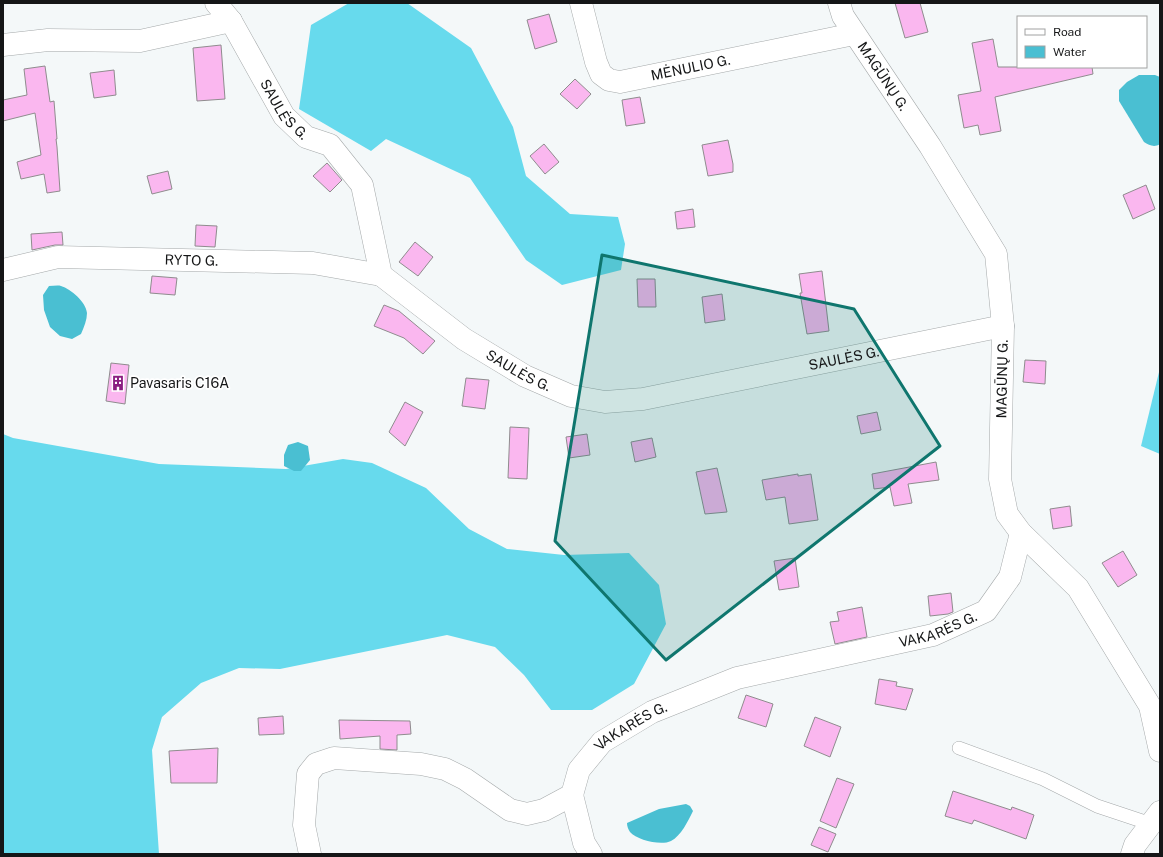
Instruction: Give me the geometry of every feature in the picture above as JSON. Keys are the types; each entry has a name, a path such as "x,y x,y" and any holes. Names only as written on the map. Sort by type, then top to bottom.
{"street":[{"name":"SAULĖS G.","path":"216,3 231,21 284,116 306,137 330,145 362,185 381,275 464,339 525,376 571,396 605,402 642,399 1003,326"},
{"name":"MĖNULIO G.","path":"581,3 596,62 601,74 609,80 620,82 854,34"},
{"name":"MAGŪNŲ G.","path":"839,3 842,16 930,146 996,254 1003,326 1000,478 1007,514 1021,533 1078,588 1150,706 1159,738"},
{"path":"3,45 48,40 140,41 231,21"},
{"name":"RYTO G.","path":"3,270 58,257 313,263 381,275"},
{"name":"VAKARĖS G.","path":"572,795 579,770 602,742 652,712 737,678 933,635 986,610 1010,577 1021,533"},
{"path":"310,854 304,825 308,774 316,764 334,758 421,764 445,769 465,779 510,810 527,814 544,810 572,795 584,843 591,854"},
{"path":"1132,854 1135,845 1155,818"}],"lane":[{"path":"959,748 1043,779 1097,806 1155,818"}],"highlighted area":[{"path":"602,255 854,309 940,446 666,660 555,541"}],"shaded area":[{"path":"349,3 407,3 471,48 513,127 526,176 570,214 618,217 625,244 621,270 562,285 526,260 470,178 386,139 371,151 299,109 311,25"},
{"path":"1160,368 1160,454 1141,446"},
{"path":"3,434 13,438 159,464 286,469 343,459 372,463 426,488 469,529 507,549 564,555 629,553 659,585 666,624 634,684 592,710 551,710 524,675 495,647 447,635 280,669 239,668 201,683 162,717 152,750 159,854 3,854"}],"water":[{"path":"1139,75 1155,75 1160,77 1160,144 1156,146 1144,142 1119,101 1119,90 1127,82"},
{"path":"49,286 60,286 69,290 81,300 86,309 86,318 81,334 72,339 60,336 50,327 44,310 43,295"},
{"path":"298,442 308,446 310,460 301,471 294,471 284,466 284,455 288,445"},
{"path":"686,804 690,806 693,811 681,832 671,841 661,843 643,840 633,835 628,829 627,823 659,809"}],"building":[{"path":"895,3 920,3 928,32 905,38"},
{"path":"549,14 557,42 535,49 527,20"},
{"path":"993,39 998,67 1092,68 1093,74 995,97 1001,131 980,135 978,125 964,128 958,95 981,91 972,43"},
{"path":"221,45 225,99 197,101 193,48"},
{"path":"45,66 50,102 54,101 60,191 47,193 44,174 21,179 17,162 41,155 35,113 3,121 3,100 27,95 24,69"},
{"path":"114,70 116,95 94,98 90,73"},
{"path":"575,79 591,94 577,109 560,94"},
{"path":"640,97 645,123 626,126 622,100"},
{"path":"728,140 733,164 733,172 708,176 702,145"},
{"path":"544,144 559,162 545,174 530,156"},
{"path":"327,163 342,180 330,192 313,176"},
{"path":"168,171 172,189 152,194 147,176"},
{"path":"1146,185 1155,209 1133,219 1123,195"},
{"path":"693,209 695,227 677,229 675,212"},
{"path":"196,225 217,226 215,247 195,246"},
{"path":"62,232 63,245 55,245 32,250 31,234"},
{"path":"415,242 433,257 418,276 399,262"},
{"path":"822,271 829,331 807,334 800,293 802,293 799,274"},
{"path":"152,276 177,278 175,295 150,293"},
{"path":"637,279 655,279 656,307 638,307"},
{"path":"722,294 725,320 705,323 702,297"},
{"path":"384,305 399,311 435,341 423,354 404,338 374,326"},
{"path":"1025,360 1046,361 1045,384 1023,382"},
{"name":"Pavasaris C16A","path":"111,363 129,365 125,404 106,401"},
{"path":"466,378 489,380 485,409 462,406"},
{"path":"405,402 423,412 405,446 389,432"},
{"path":"877,412 881,430 861,434 857,416"},
{"path":"510,427 529,428 527,479 508,478"},
{"path":"587,434 590,455 569,458 566,437"},
{"path":"652,438 656,457 635,462 631,442"},
{"path":"936,462 939,480 908,484 912,503 894,506 890,487 874,489 872,474"},
{"path":"717,468 727,512 705,514 696,472"},
{"path":"798,474 798,476 811,474 818,520 789,524 785,497 766,500 762,480"},
{"path":"1070,506 1072,526 1053,529 1050,509"},
{"path":"1123,551 1137,575 1118,587 1102,563"},
{"path":"795,558 799,587 779,590 774,561"},
{"path":"951,593 953,612 930,616 928,596"},
{"path":"862,607 867,637 835,644 830,622 839,621 837,612"},
{"path":"879,679 897,682 896,686 913,689 906,710 875,704"},
{"path":"746,695 773,704 766,727 738,718"},
{"path":"283,716 284,734 259,735 258,718"},
{"path":"815,717 841,727 830,757 804,746"},
{"path":"339,720 410,721 411,734 397,735 397,750 380,749 380,736 340,739"},
{"path":"218,748 217,783 171,783 169,751"},
{"path":"837,778 854,784 836,828 820,821"},
{"path":"953,791 1011,810 1012,807 1034,815 1026,839 974,820 972,824 945,816"},
{"path":"819,827 836,834 828,852 811,845"}],"place":[{"name":"Pavasaris C16A","path":"118,383"}]}
